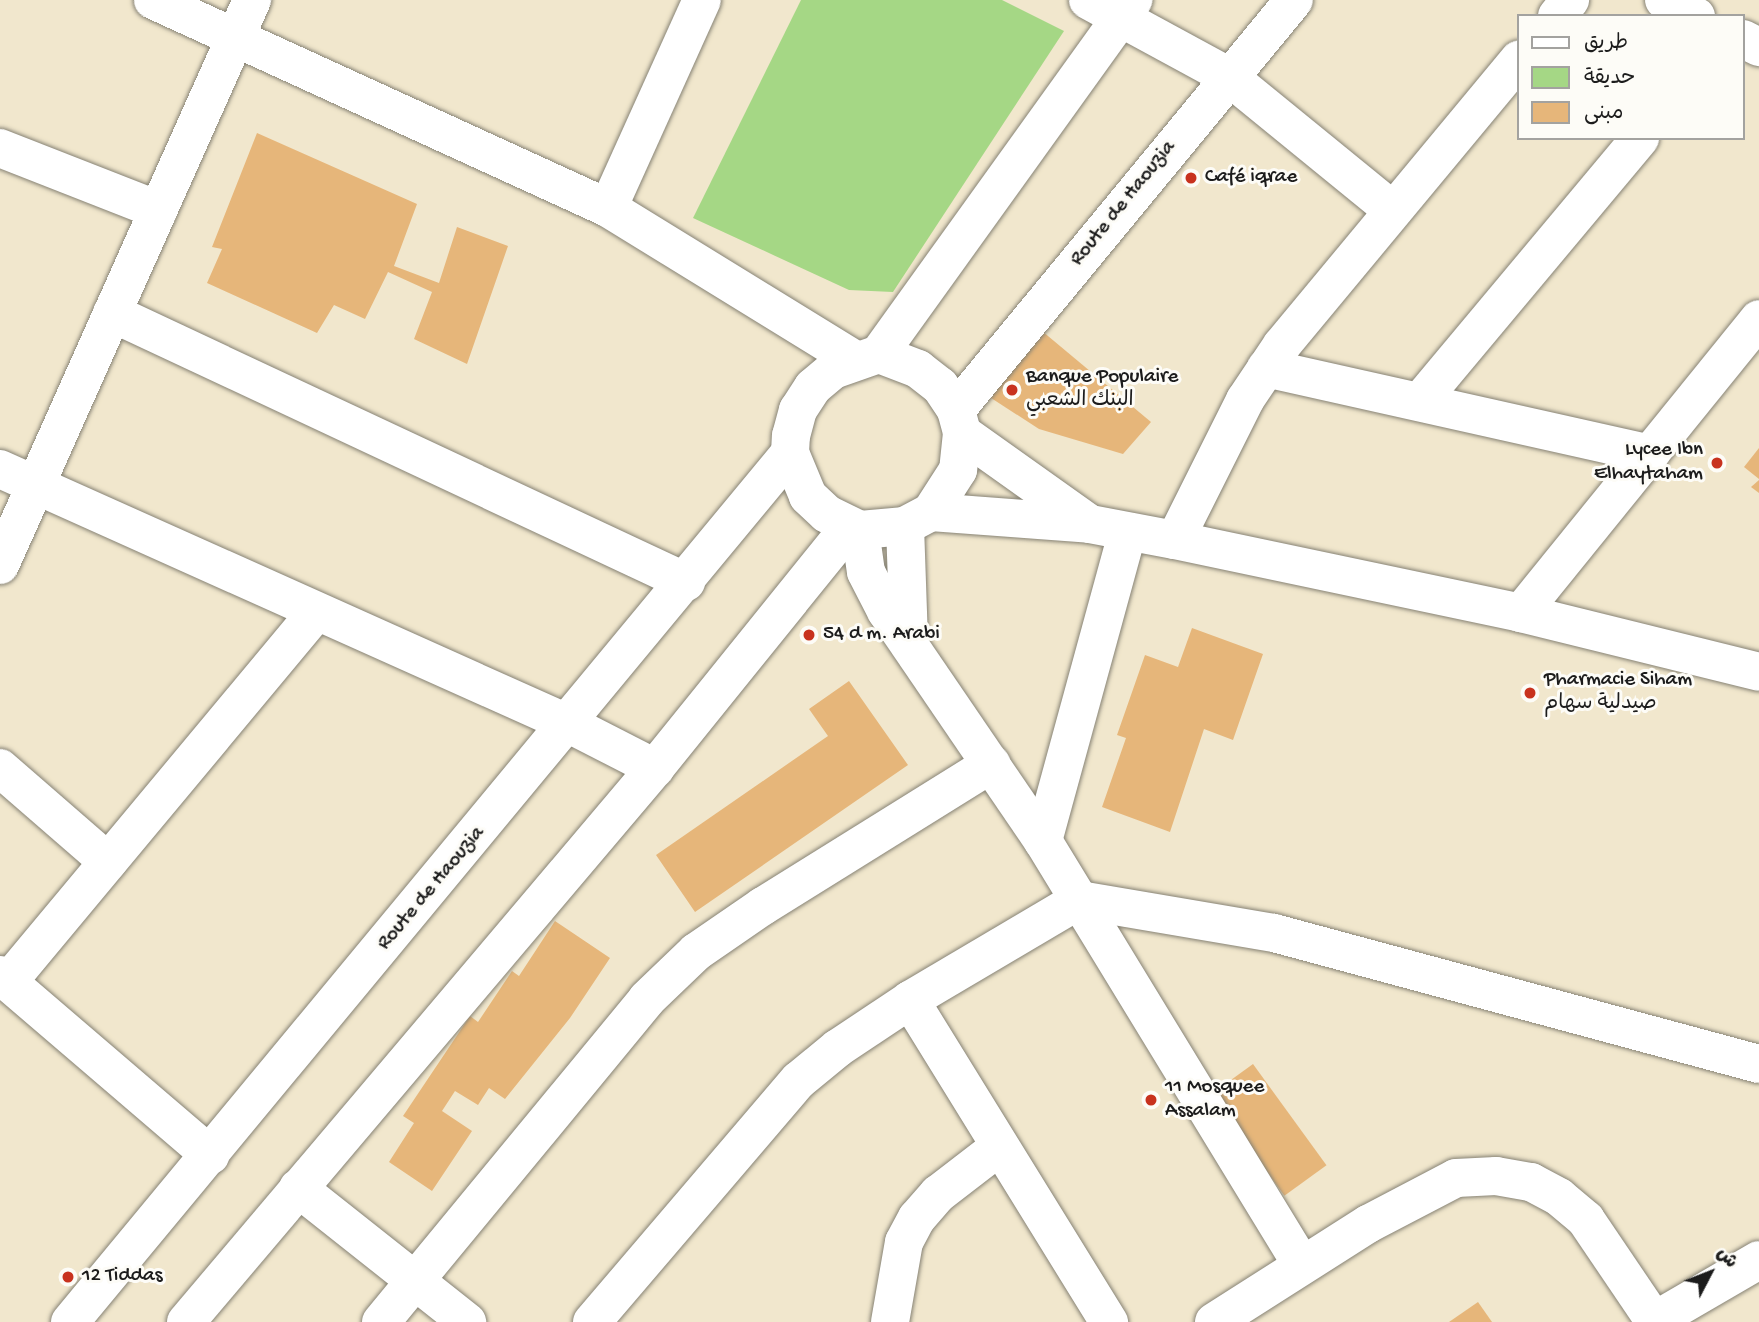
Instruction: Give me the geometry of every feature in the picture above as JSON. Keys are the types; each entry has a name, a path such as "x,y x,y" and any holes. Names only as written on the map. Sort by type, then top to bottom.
{"street":[{"path":"153,0 608,208 868,357 918,369 940,386 959,422 1090,524"},
{"path":"0,565 252,0"},
{"path":"608,208 702,0"},
{"name":"Route de Haouzia","path":"959,422 1228,76 1294,0"},
{"path":"1559,14 1570,0"},
{"path":"1664,0 1692,14"},
{"path":"1391,209 1228,76 1113,6 868,357 833,370 813,387 798,410 790,453 808,496 827,514 855,528 918,519 1090,524 1521,613 1759,671"},
{"path":"1175,540 1266,368 1391,209 1518,61"},
{"path":"1422,399 1638,140"},
{"path":"0,148 158,210"},
{"path":"112,313 686,582"},
{"path":"1521,613 1759,319"},
{"path":"1266,368 1422,399 1650,454"},
{"path":"909,641 918,519 956,479 959,422"},
{"name":"Route de Haouzia","path":"71,1322 569,724 790,453"},
{"path":"0,469 569,724 655,768"},
{"path":"855,528 866,572 886,611 1043,841 1302,1265"},
{"path":"186,1322 855,528"},
{"path":"1043,841 1127,533"},
{"path":"211,1155 4,978 108,862 316,612"},
{"path":"381,1322 647,999 696,952 763,905 991,764"},
{"path":"0,768 108,862"},
{"path":"592,1322 625,1306 799,1080 838,1048 910,1000 1079,900 1273,933 1759,1064"},
{"path":"910,1000 1109,1322"},
{"path":"890,1322 904,1242 917,1218 938,1194 999,1147"},
{"path":"1214,1322 1368,1224 1456,1178 1496,1175 1531,1181 1559,1196 1586,1220 1655,1321 1759,1260"},
{"path":"299,1188 467,1322"}],"green space":[{"path":"801,0 1002,0 1064,31 893,292 849,290 693,218"}],"building":[{"path":"257,133 417,204 394,266 439,283 457,227 508,246 467,364 414,339 432,292 388,272 365,319 334,305 317,333 207,283 222,249 212,247"},
{"path":"1042,331 1151,422 1123,454 1039,429 988,396"},
{"path":"1759,448 1759,479 1744,467"},
{"path":"1759,480 1759,493 1751,487"},
{"path":"1192,628 1263,654 1233,740 1204,729 1170,832 1102,807 1126,738 1117,735 1145,655 1178,667"},
{"path":"849,681 908,765 695,912 656,855 828,736 809,709"},
{"path":"555,921 610,958 570,1018 505,1099 489,1088 478,1105 455,1091 442,1111 472,1131 432,1191 389,1162 414,1123 403,1116 470,1016 478,1022 512,971 519,976"},
{"path":"1253,1064 1326,1165 1284,1196 1211,1095"},
{"path":"1478,1302 1492,1322 1449,1322"}],"place":[{"name":"Café iqrae","path":"1191,178"},
{"name":"Banque Populaire البنك الشعبي","path":"1012,390"},
{"name":"Lycee Ibn Elhaytaham","path":"1717,463"},
{"name":"54 d m. Arabi","path":"809,635"},
{"name":"Pharmacie Siham صيدلية سهام","path":"1530,693"},
{"name":"11 Mosquee Assalam","path":"1151,1100"},
{"name":"12 Tiddas","path":"68,1277"}]}
